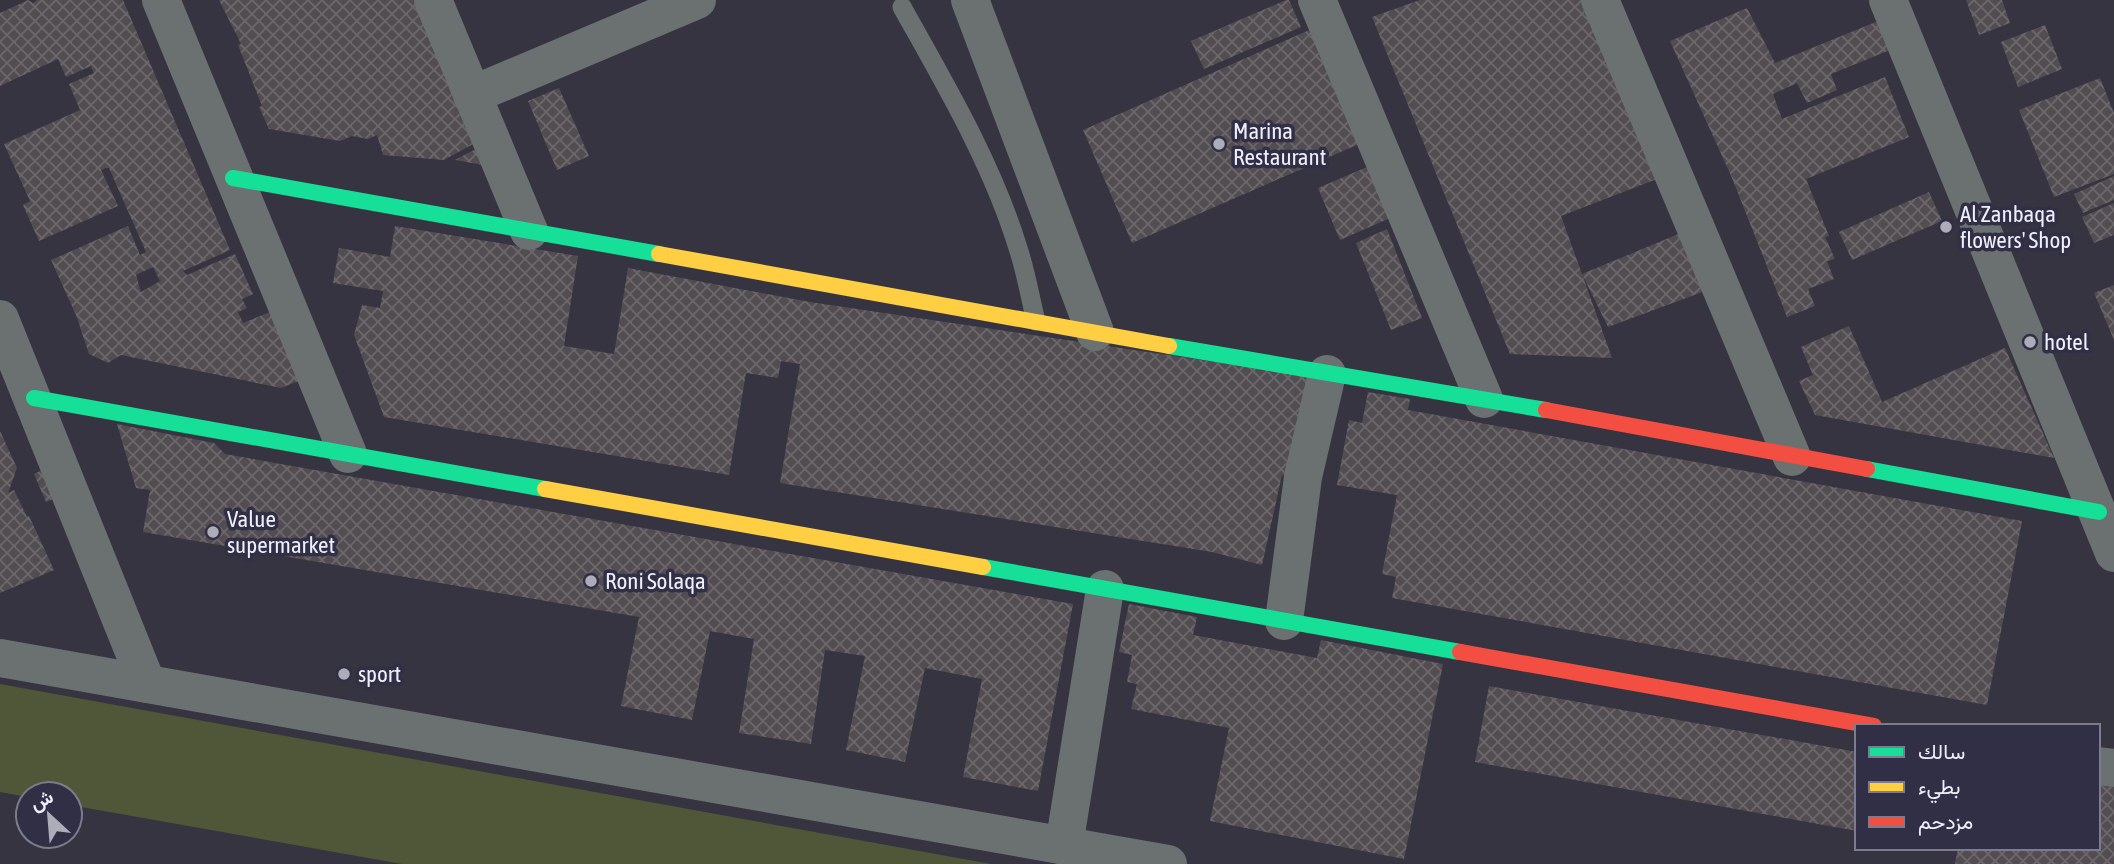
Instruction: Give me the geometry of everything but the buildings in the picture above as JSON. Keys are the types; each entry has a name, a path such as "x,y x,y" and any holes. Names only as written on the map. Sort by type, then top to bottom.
{"street":[{"path":"161,0 348,454"},
{"path":"433,0 529,231"},
{"path":"472,95 697,0"},
{"path":"970,0 1096,332"},
{"path":"1317,0 1484,400"},
{"path":"1600,0 1792,457"},
{"path":"1888,0 2114,553"},
{"path":"233,178 2099,512"},
{"path":"0,319 147,684"},
{"path":"1284,621 1303,477 1327,374"},
{"path":"34,398 1863,724"},
{"path":"1064,846 1105,589"},
{"path":"0,658 1168,864"}],"lane":[{"path":"902,7 956,105 991,177 1018,248 1035,321"}],"green space":[{"path":"0,684 991,864 402,864 84,807 84,780 14,780 14,794 0,792"}],"traffic: fast":[{"path":"233,178 659,254"},
{"path":"1169,346 1546,410"},
{"path":"34,398 545,489"},
{"path":"1867,469 2099,512"},
{"path":"983,567 1460,652"}],"traffic: slow":[{"path":"659,254 1169,346"},
{"path":"545,489 983,567"}],"traffic: jam":[{"path":"1546,410 1867,469"},
{"path":"1460,652 1863,724"}],"place":[{"name":"Marina Restaurant","path":"1219,144"},
{"name":"Al Zanbaqa flowers' Shop","path":"1946,227"},
{"name":"hotel","path":"2030,342"},
{"name":"Value supermarket","path":"213,532"},
{"name":"Roni Solaqa","path":"591,581"},
{"name":"sport","path":"344,674"}]}
